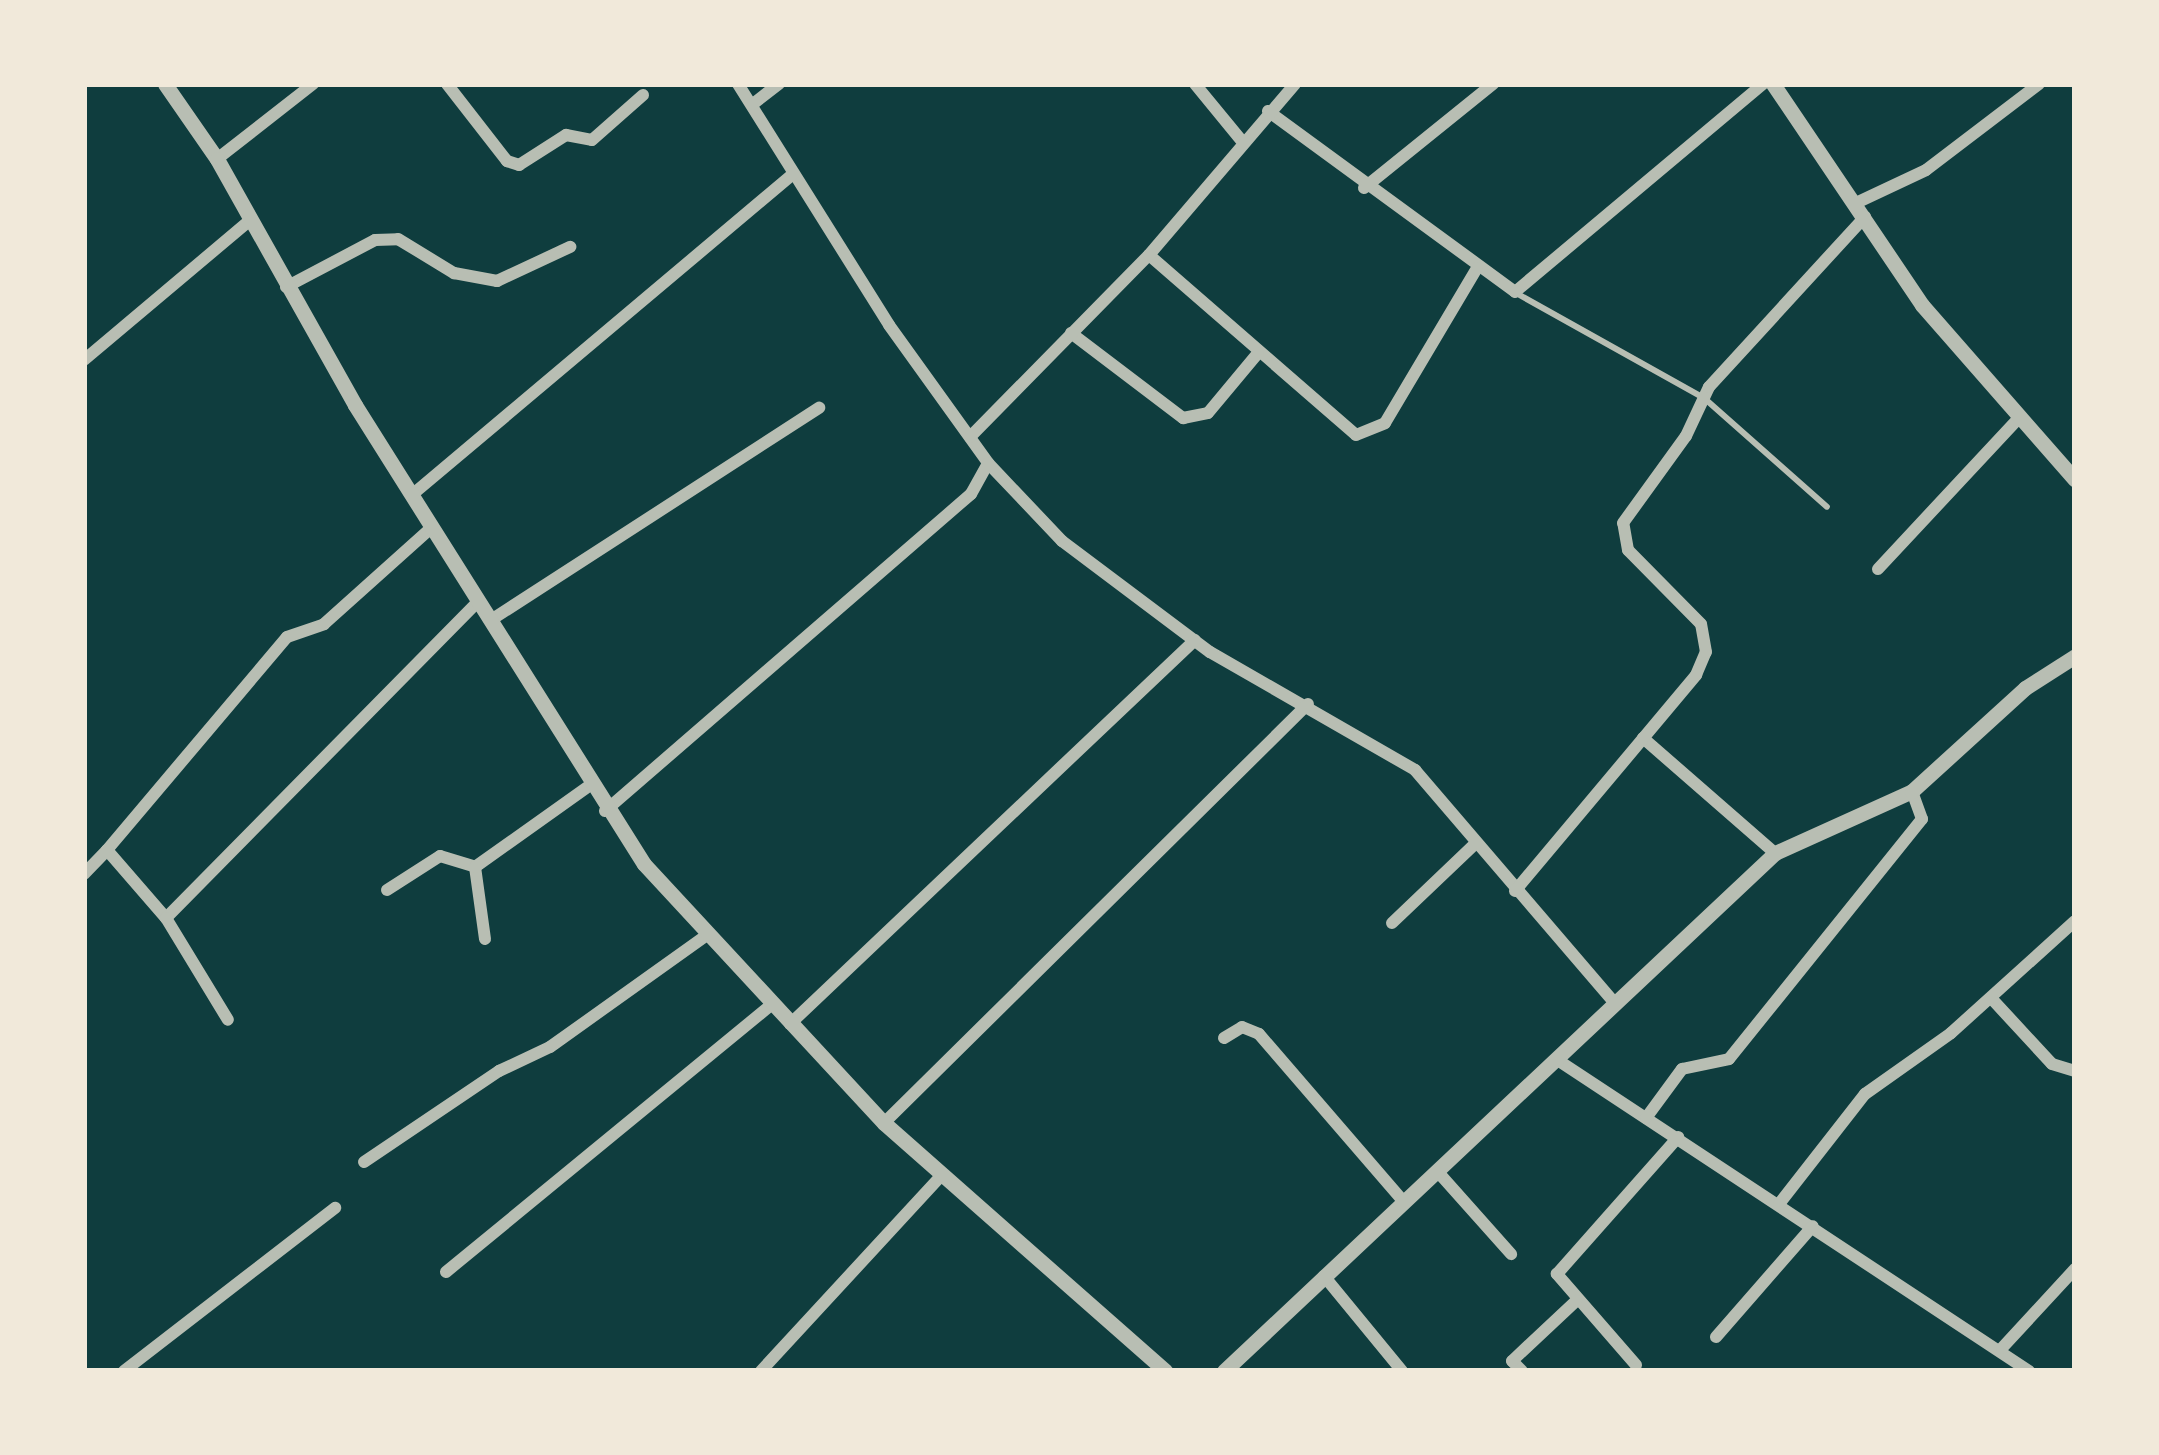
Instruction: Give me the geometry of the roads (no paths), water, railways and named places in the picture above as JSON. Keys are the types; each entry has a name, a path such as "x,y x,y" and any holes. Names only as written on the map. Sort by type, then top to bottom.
{"street":[{"path":"166,84 217,159 286,287 604,812 707,935 884,1123 1165,1371"},
{"path":"217,159 313,84"},
{"path":"447,84 507,161 519,165 566,135 592,140 643,95"},
{"path":"738,84 793,174 988,463 1062,541 1195,640 1415,770 1614,1002"},
{"path":"753,104 779,84"},
{"path":"1196,84 1241,140"},
{"path":"970,437 1149,255 1241,140 1295,84"},
{"path":"1364,188 1493,84"},
{"path":"1268,111 1364,188 1515,292 1762,84"},
{"path":"1773,84 1922,304 2017,420 2075,479"},
{"path":"1516,891 1696,675 1706,634 1628,550 1623,523 1704,398 1861,210 1926,170 2039,84"},
{"path":"413,494 793,174"},
{"path":"84,360 248,221"},
{"path":"286,287 375,240 398,239 454,273 497,281 570,247"},
{"path":"1149,255 1356,435 1368,436 1384,423 1478,268"},
{"path":"1071,333 1183,418 1208,413 1258,353"},
{"path":"491,620 819,408"},
{"path":"1878,569 2017,420"},
{"path":"604,812 953,510 988,463"},
{"path":"84,874 287,637 324,623 432,527"},
{"path":"166,918 479,601"},
{"path":"790,1024 1195,640"},
{"path":"1224,1371 1775,853 1912,791 2025,688 2075,656"},
{"path":"884,1123 1308,704"},
{"path":"1642,738 1775,853"},
{"path":"475,867 590,785"},
{"path":"1646,1118 1682,1069 1729,1059 1922,819 1912,791"},
{"path":"1392,923 1474,844"},
{"path":"107,850 166,918 228,1020"},
{"path":"387,890 440,856 475,867"},
{"path":"475,867 484,939"},
{"path":"1779,1204 1865,1094 1992,999 2075,921"},
{"path":"364,1162 550,1047 707,935"},
{"path":"1992,999 2052,1064 2075,1071"},
{"path":"446,1272 772,1004"},
{"path":"1224,1038 1242,1028 1259,1034 1404,1202"},
{"path":"1556,1059 2002,1348 2030,1371"},
{"path":"1636,1365 1556,1274 1563,1260 1678,1137"},
{"path":"1438,1172 1511,1254"},
{"path":"761,1371 941,1176"},
{"path":"124,1371 335,1208"},
{"path":"1716,1337 1813,1226"},
{"path":"2002,1348 2075,1269"},
{"path":"1324,1276 1402,1371"},
{"path":"1522,1371 1512,1361 1576,1301"}],"lane":[{"path":"1515,292 1704,398 1827,507"}]}
